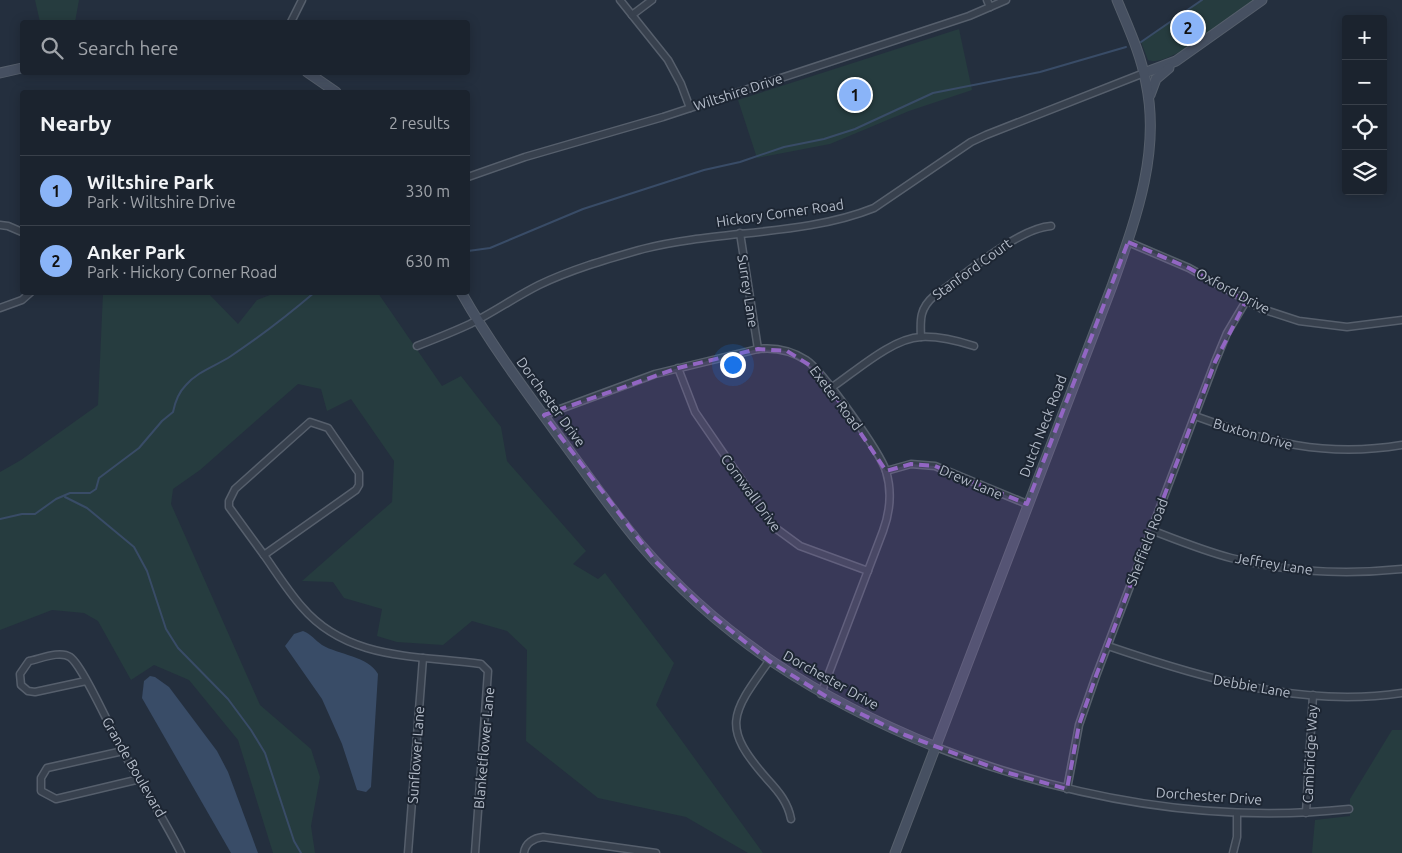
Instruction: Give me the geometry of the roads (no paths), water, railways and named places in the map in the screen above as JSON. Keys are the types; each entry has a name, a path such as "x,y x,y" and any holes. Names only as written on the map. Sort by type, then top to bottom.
{"street":[{"path":"292,20 302,0"},
{"path":"620,0 668,60 681,84 690,108"},
{"path":"632,15 652,0"},
{"path":"987,0 990,7"},
{"name":"Wiltshire Drive","path":"470,176 690,108 931,29 1006,0"},
{"name":"Dutch Neck Road","path":"895,853 1128,242 1140,206 1145,183 1151,115 1144,73 1117,0"},
{"name":"Hickory Corner Road","path":"417,346 477,320 523,293 564,274 644,249 740,233 824,222 860,213 884,202 978,138 1176,61 1262,0"},
{"path":"1149,98 1156,79 1176,61"},
{"path":"0,73 20,68"},
{"path":"311,75 333,90"},
{"path":"0,225 20,231"},
{"name":"Stanford Court","path":"921,337 920,316 926,304 934,296 1016,238 1038,227 1052,226"},
{"name":"Surrey Lane","path":"740,233 746,282 758,350"},
{"name":"Oxford Drive","path":"1128,242 1189,268 1246,302 1281,316 1323,326 1347,327 1402,320"},
{"path":"0,308 22,300 28,295"},
{"name":"Dorchester Drive","path":"463,295 477,320 544,415 625,525 657,563 710,614 769,661 821,694 883,725 936,747 1005,772 1066,789 1165,807 1238,813 1306,813 1349,809"},
{"name":"Sheffield Road","path":"1066,789 1081,718 1221,347 1246,302"},
{"path":"831,388 893,346 921,337 974,346"},
{"name":"Exeter Road","path":"544,415 678,368 758,350 776,349 796,354 819,371 876,452 886,471 889,490 888,513 821,694"},
{"name":"Cornwall Drive","path":"678,368 695,412 774,527 800,546 868,571"},
{"name":"Buxton Drive","path":"1195,416 1263,440 1302,448 1366,450 1402,445"},
{"name":"Blanketflower Lane","path":"264,554 356,490 359,485 359,474 328,428 321,424 310,422 306,424 235,489 230,496 229,507 302,607 324,628 346,641 375,652 481,664 488,671 475,853"},
{"name":"Drew Lane","path":"886,471 911,464 935,466 1027,504"},
{"name":"Jeffrey Lane","path":"1151,530 1218,554 1266,565 1335,572 1402,569"},
{"name":"Debbie Lane","path":"1108,646 1227,683 1313,695 1345,696 1402,693"},
{"name":"Grande Boulevard","path":"86,682 35,692 21,685 20,674 29,661 64,654 74,661 86,682 123,751 163,817 181,853"},
{"name":"Sunflower Lane","path":"408,853 423,658"},
{"path":"769,661 744,698 738,714 737,731 746,756 780,794 792,820"},
{"name":"Cambridge Way","path":"1306,813 1313,695"},
{"path":"123,751 47,768 41,778 40,791 56,800 140,780"},
{"path":"1233,853 1237,837 1238,813"},
{"path":"524,853 530,842 535,838 543,837 656,853"}],"water":[{"path":"303,631 311,635 322,645 367,663 378,674 371,787 366,792 357,790 342,744 322,699 285,646 294,634"},
{"path":"150,676 155,677 169,687 217,751 228,772 258,853 231,853 142,698 144,681"}],"waterway":[{"path":"1141,42 1202,0"},
{"path":"470,251 490,248 583,209 704,170 740,162 784,147 824,139 855,129 933,93 1040,72 1126,47"},
{"path":"0,519 22,514 35,514 56,499 70,493 90,493 96,489 99,478 139,448 162,421 173,412 179,394 191,380 253,341 311,295"},
{"path":"65,497 87,508 134,547 147,571 166,629 178,648 228,699 265,753 294,841 301,853"}],"place":[{"name":"Anker Park","path":"1188,28"},
{"name":"Wiltshire Park","path":"855,95"}]}
